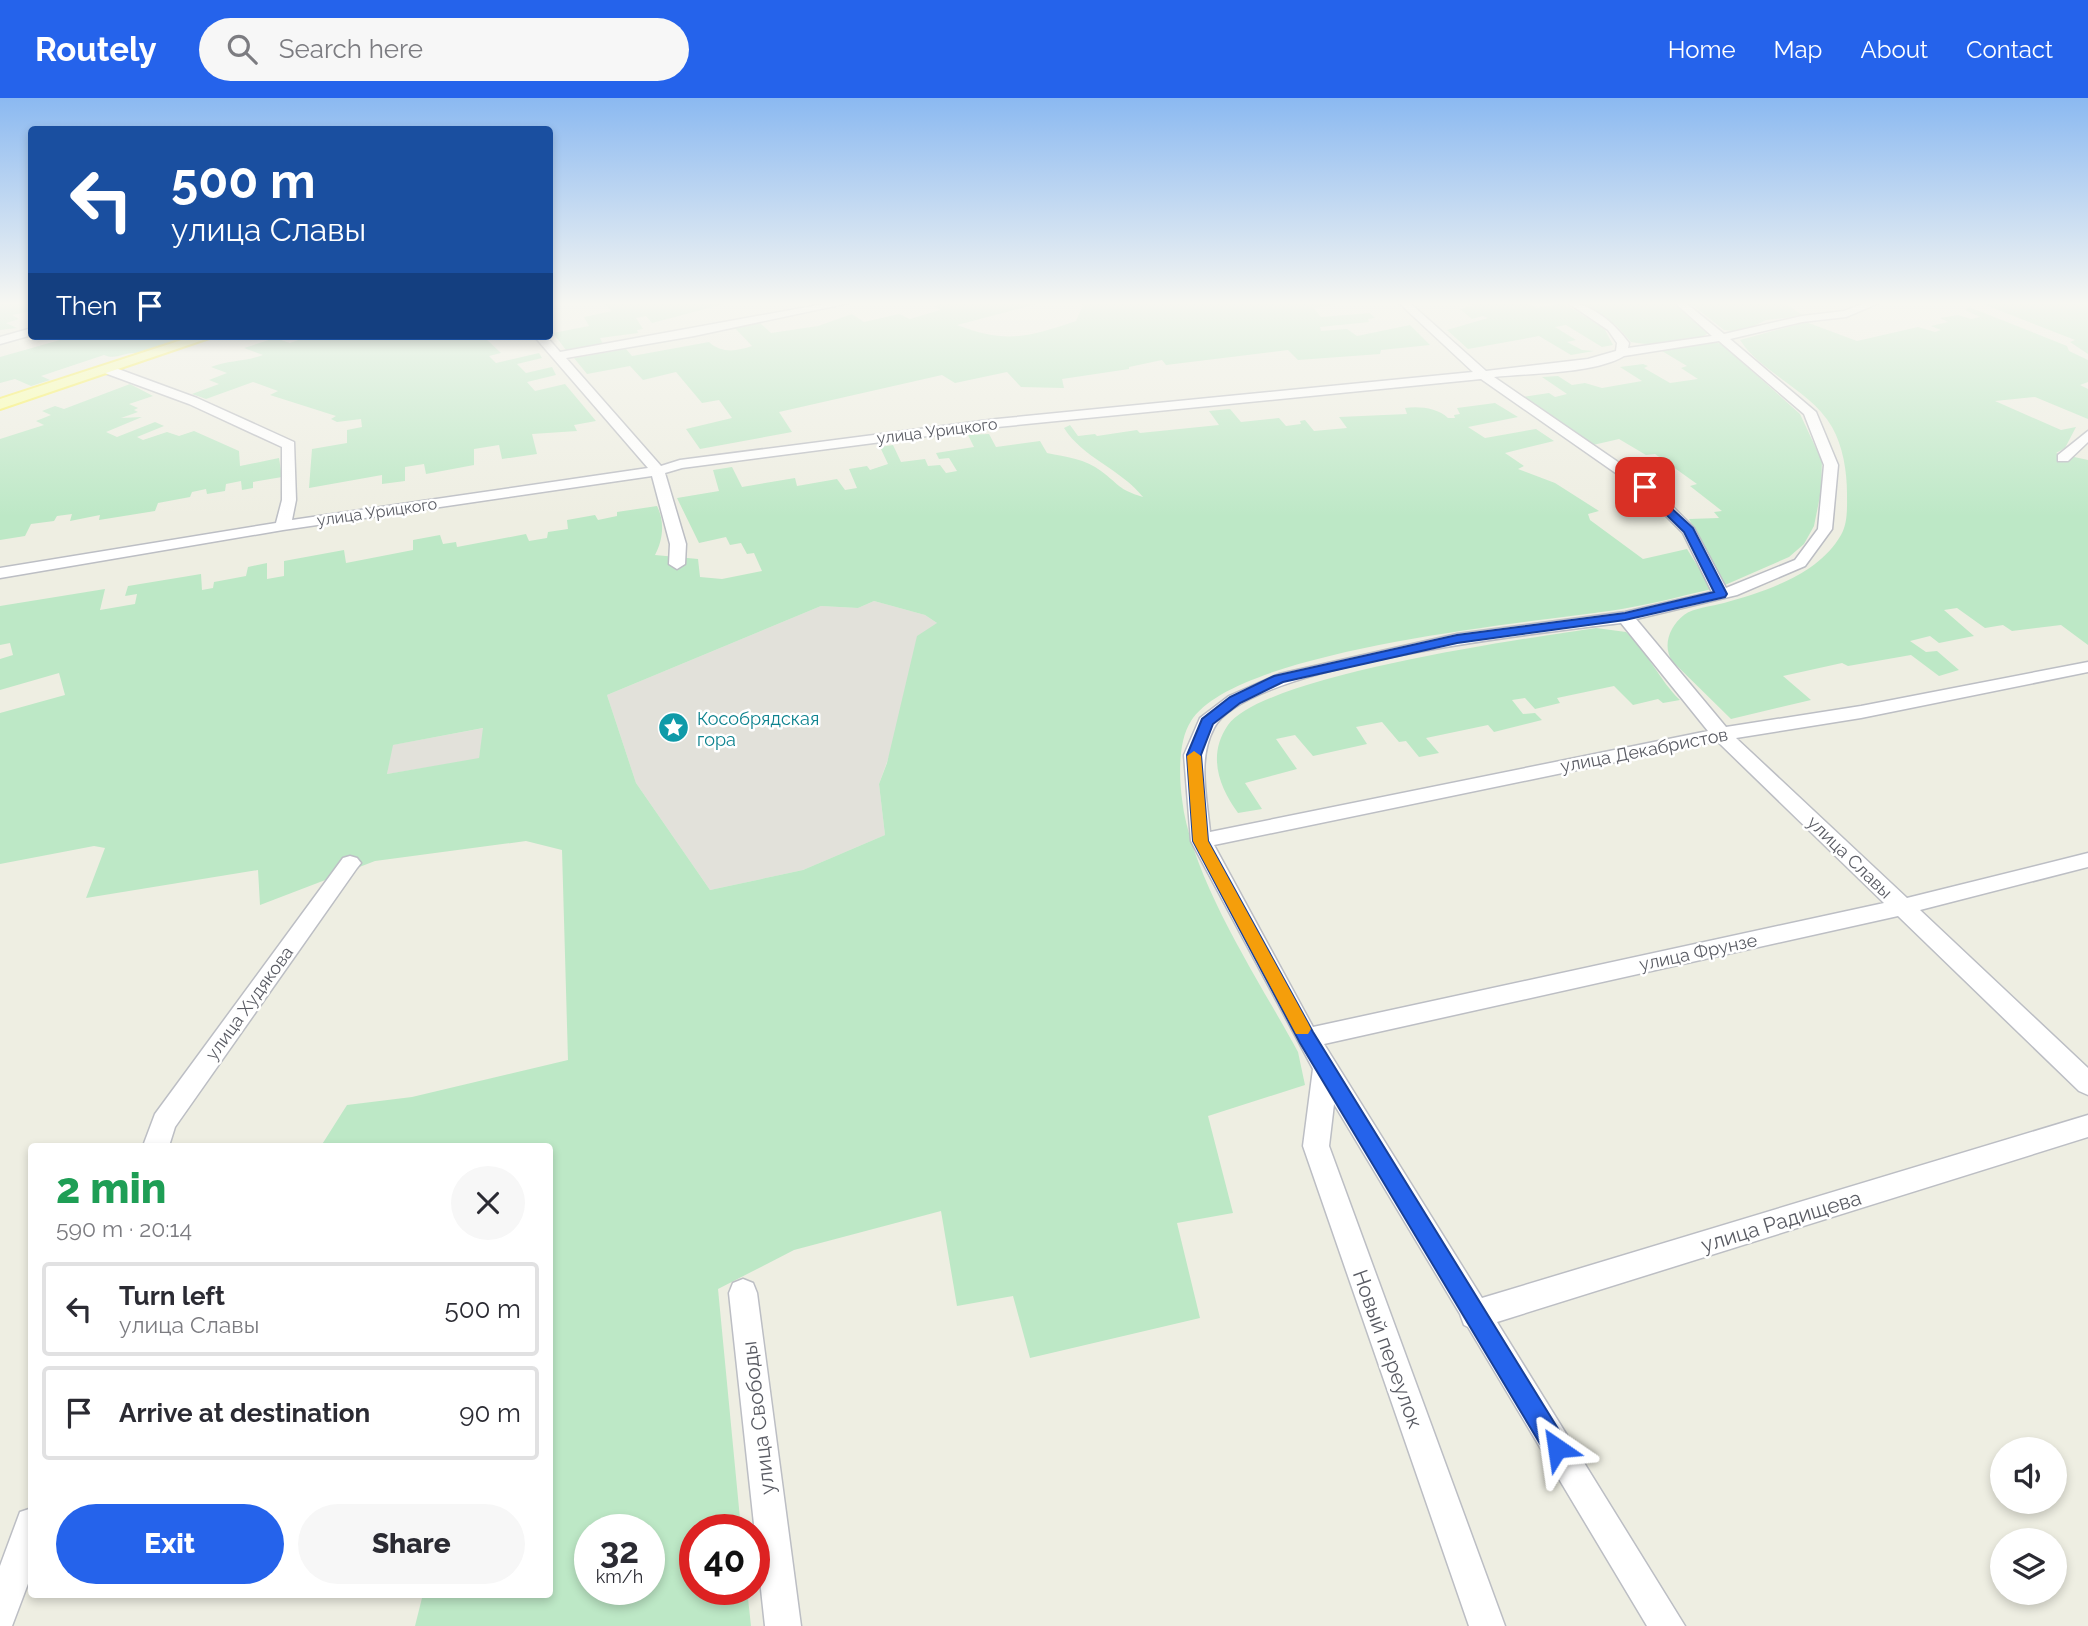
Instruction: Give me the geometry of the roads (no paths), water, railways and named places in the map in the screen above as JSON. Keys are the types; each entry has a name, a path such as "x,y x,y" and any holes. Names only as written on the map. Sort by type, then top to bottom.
{"main road":[{"path":"0,404 90,374"}],"street":[{"path":"120,374 193,401 289,445 289,500 283,526"},
{"path":"572,374 658,471 678,544 677,564"},
{"name":"улица Урицкого","path":"0,573 283,526 658,471 680,464 997,423 1329,393 1489,374"},
{"path":"1667,1626 1474,1315 1307,1038 1201,841 1194,755 1207,722 1235,700 1279,679 1457,639 1625,617 1721,594 1800,563 1825,529 1831,466 1810,412 1767,374"},
{"path":"1483,375 1645,487 1689,531 1721,594"},
{"path":"2063,458 2088,435"},
{"name":"улица Славы","path":"1625,617 1721,734 2088,1084"},
{"name":"улица Декабристов","path":"1201,841 1721,734 1861,712 2088,667"},
{"name":"улица Фрунзе","path":"1307,1038 1902,907 2088,860"},
{"name":"улица Худякова","path":"157,1143 164,1122 350,863"},
{"name":"Новый переулок","path":"1325,1068 1316,1146 1487,1626"},
{"name":"улица Радищева","path":"1474,1315 2088,1126"},
{"name":"улица Свободы","path":"743,1293 783,1626"},
{"path":"0,1614 28,1535"}],"place":[{"name":"Кособрядская гора","path":"674,728"}]}
